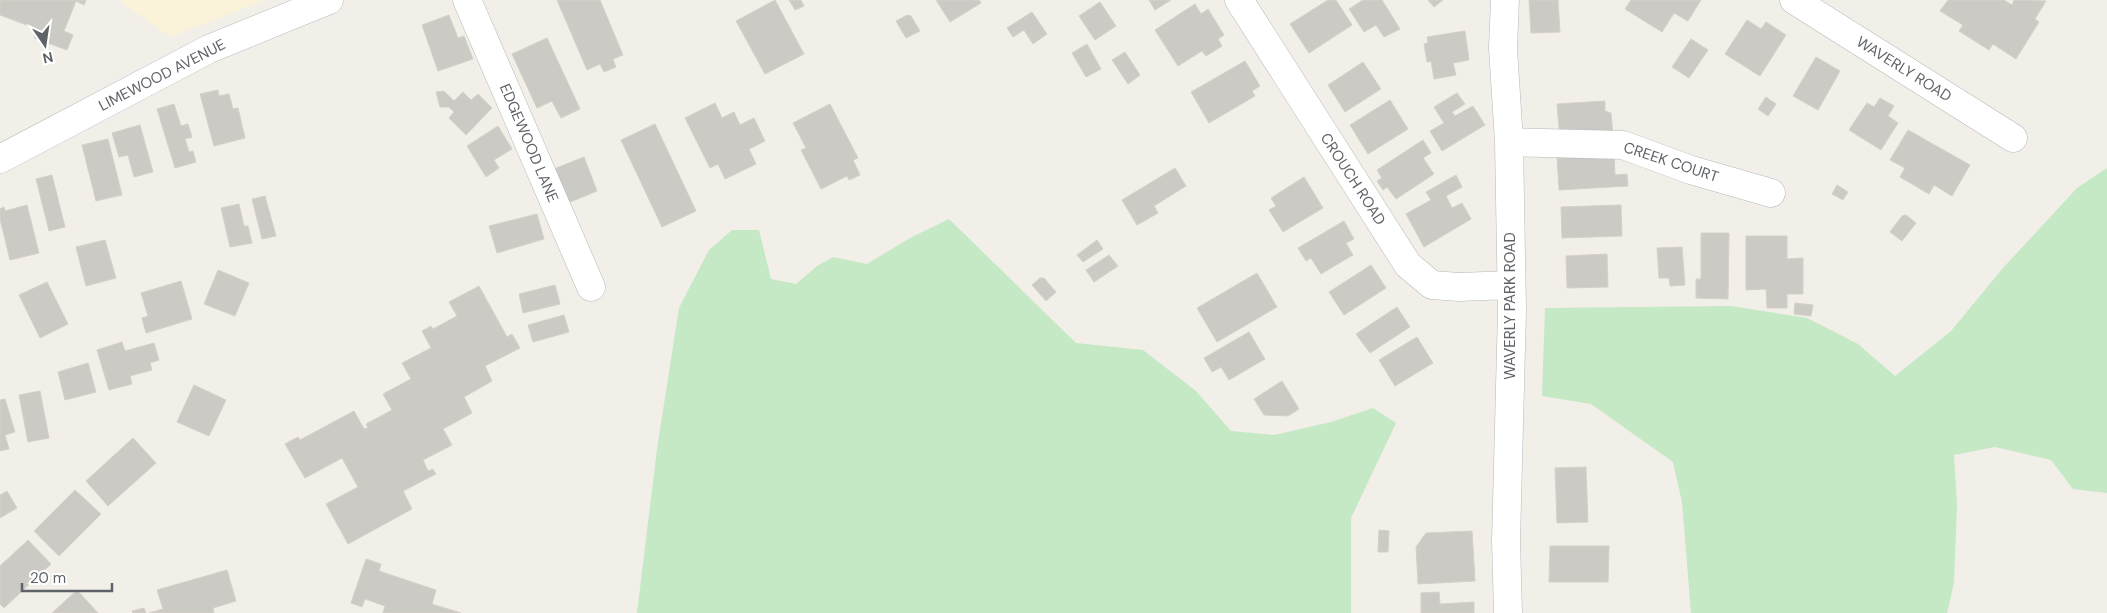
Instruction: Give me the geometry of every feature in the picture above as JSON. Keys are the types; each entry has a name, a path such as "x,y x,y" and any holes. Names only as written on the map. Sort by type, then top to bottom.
{"street":[{"name":"LIMEWOOD AVENUE","path":"0,160 208,49 329,0"},
{"name":"EDGEWOOD LANE","path":"467,0 592,286"},
{"name":"CROUCH ROAD","path":"1239,0 1408,265 1432,285 1458,287 1511,284"},
{"name":"WAVERLY PARK ROAD","path":"1505,0 1503,48 1509,142 1511,284 1506,541 1508,613"},
{"name":"WAVERLY ROAD","path":"1794,0 2013,138"},
{"name":"CREEK COURT","path":"1509,142 1623,145 1691,170 1771,193"}],"green space":[{"path":"2107,168 2107,493 2073,489 2051,460 1995,447 1954,455 1957,505 1954,583 1947,613 1691,613 1682,502 1673,462 1591,404 1542,396 1545,308 1731,306 1807,318 1858,344 1895,376 1951,331 2003,268 2077,188"},
{"path":"949,219 1076,343 1143,350 1196,391 1231,431 1274,435 1331,422 1373,408 1396,423 1351,518 1351,613 637,613 657,449 679,308 709,250 732,230 759,230 771,279 796,284 817,266 833,257 867,264 910,238"}],"sand":[{"path":"119,0 265,0 170,37"}],"building":[{"path":"0,0 86,0 84,5 76,1 64,31 73,35 67,50 34,38 37,29 0,15"},
{"path":"557,0 600,0 623,55 613,59 616,67 604,72 600,64 587,70"},
{"path":"775,0 804,54 765,74 736,21"},
{"path":"789,0 801,0 804,6 795,10"},
{"path":"936,0 979,0 981,3 950,22"},
{"path":"1149,0 1171,0 1155,10"},
{"path":"1328,0 1336,0 1352,25 1309,53 1290,24"},
{"path":"1363,0 1382,0 1400,29 1384,37 1376,25 1364,32 1349,9"},
{"path":"1428,0 1443,0 1434,7"},
{"path":"1529,0 1558,0 1560,32 1531,33"},
{"path":"1631,0 1701,0 1688,21 1674,13 1662,32 1625,9"},
{"path":"1948,0 2004,0 2012,5 2014,0 2046,1 2035,19 2039,22 2016,59 1993,44 1989,50 1959,31 1963,25 1940,11"},
{"path":"1100,2 1116,26 1095,40 1079,16"},
{"path":"1195,4 1201,14 1208,9 1224,35 1218,39 1222,46 1206,56 1202,51 1178,66 1155,30"},
{"path":"1032,12 1047,34 1033,44 1024,30 1013,37 1007,28"},
{"path":"449,15 458,38 464,36 473,59 438,71 422,25"},
{"path":"907,15 911,16 920,31 906,38 896,21"},
{"path":"1747,20 1761,29 1766,22 1786,35 1760,76 1725,54"},
{"path":"1465,31 1469,60 1453,63 1456,75 1434,79 1431,61 1427,62 1424,44 1428,43 1427,37"},
{"path":"547,38 580,109 561,118 552,101 537,108 512,54"},
{"path":"1691,39 1708,50 1689,78 1672,67"},
{"path":"1087,44 1101,69 1086,77 1072,53"},
{"path":"1125,52 1140,75 1128,84 1112,60"},
{"path":"1816,57 1840,71 1818,110 1793,96"},
{"path":"1245,61 1260,86 1252,91 1255,96 1209,123 1191,92"},
{"path":"1363,62 1381,89 1345,112 1328,85"},
{"path":"218,90 219,96 229,94 233,109 238,108 245,138 214,146 200,94"},
{"path":"444,91 454,101 463,92 471,100 478,94 492,108 466,135 449,118 454,112 449,107 440,107 436,92"},
{"path":"1457,93 1465,104 1452,112 1455,116 1473,106 1485,125 1442,151 1430,131 1444,123 1434,107"},
{"path":"1766,97 1776,104 1768,116 1758,109"},
{"path":"1880,98 1894,106 1888,116 1898,123 1881,150 1849,130 1867,103 1874,107"},
{"path":"1390,100 1408,129 1368,154 1350,125"},
{"path":"1605,101 1605,111 1611,113 1613,135 1560,139 1557,104"},
{"path":"715,103 722,118 734,112 740,125 754,118 765,141 749,149 756,164 725,179 718,164 710,168 685,118"},
{"path":"174,104 181,126 188,124 192,137 185,139 189,152 193,151 196,162 175,168 157,109"},
{"path":"830,104 858,158 853,160 860,175 849,180 847,176 821,189 801,150 806,148 793,123"},
{"path":"655,124 696,211 662,227 621,140"},
{"path":"140,125 153,172 134,177 128,155 119,157 112,133"},
{"path":"498,126 512,149 494,160 499,168 486,177 467,146"},
{"path":"1908,130 1970,165 1952,196 1934,185 1929,194 1900,177 1905,168 1890,160"},
{"path":"108,139 122,195 96,201 82,145"},
{"path":"1423,140 1431,153 1423,158 1434,174 1396,199 1387,187 1383,190 1377,181 1382,178 1377,170"},
{"path":"1614,154 1615,175 1627,174 1628,186 1559,190 1557,157"},
{"path":"584,157 597,191 568,203 554,169"},
{"path":"1175,168 1186,186 1154,206 1158,213 1137,225 1122,200"},
{"path":"52,175 65,227 49,231 36,179"},
{"path":"1456,175 1462,187 1446,196 1452,208 1462,203 1471,219 1424,247 1406,214 1431,200 1426,192"},
{"path":"1304,177 1323,208 1283,232 1269,210 1276,206 1271,198"},
{"path":"1837,185 1848,192 1843,200 1832,194"},
{"path":"265,196 276,236 262,239 252,199"},
{"path":"239,204 244,226 248,226 252,243 230,247 221,208"},
{"path":"27,205 39,253 10,260 0,219 0,209 4,207 5,211"},
{"path":"1621,205 1622,236 1562,238 1561,207"},
{"path":"537,214 544,239 497,253 489,226"},
{"path":"1906,215 1916,223 1902,241 1890,232 1902,216"},
{"path":"1344,221 1354,239 1346,243 1353,255 1321,274 1311,258 1306,261 1298,248"},
{"path":"1701,233 1729,233 1728,299 1696,298 1696,279 1701,279"},
{"path":"1746,236 1787,236 1787,259 1803,258 1803,294 1787,294 1787,308 1767,308 1766,289 1746,290"},
{"path":"105,240 116,278 86,286 76,247"},
{"path":"1097,240 1103,249 1083,262 1077,255"},
{"path":"1682,247 1685,285 1670,286 1669,278 1659,278 1657,248"},
{"path":"1607,254 1608,287 1567,288 1566,256"},
{"path":"1109,255 1118,266 1094,282 1086,270"},
{"path":"1371,265 1386,288 1344,315 1329,292"},
{"path":"218,270 249,283 235,316 204,304"},
{"path":"1257,273 1277,307 1217,342 1197,308"},
{"path":"1040,278 1044,278 1056,292 1046,301 1032,285"},
{"path":"181,281 192,319 146,333 142,318 148,316 141,293"},
{"path":"47,282 68,324 40,338 19,295"},
{"path":"555,285 560,304 523,313 519,294"},
{"path":"479,286 507,337 512,334 520,348 485,366 492,381 464,397 472,413 443,429 452,445 423,460 428,471 433,469 436,474 403,491 412,509 348,544 326,504 358,487 342,458 305,478 285,444 298,437 300,440 354,411 364,429 368,428 366,424 392,410 383,394 411,379 402,363 431,348 422,331 431,326 433,329 457,316 449,302"},
{"path":"1795,303 1813,305 1811,316 1794,314"},
{"path":"1397,307 1410,327 1370,353 1356,334"},
{"path":"564,315 569,332 533,342 528,325"},
{"path":"1249,332 1265,359 1229,380 1221,367 1212,372 1204,358"},
{"path":"1417,337 1433,363 1395,386 1379,360"},
{"path":"122,342 125,351 154,343 159,360 150,363 152,370 130,376 132,384 109,390 97,350"},
{"path":"88,363 96,392 65,400 58,372"},
{"path":"1282,381 1299,409 1288,416 1264,415 1254,399"},
{"path":"194,385 226,400 209,436 177,422"},
{"path":"40,391 49,438 28,442 19,395"},
{"path":"5,399 15,432 5,435 9,449 0,451 0,400"},
{"path":"133,438 156,463 108,506 86,481"},
{"path":"1586,467 1588,522 1557,523 1555,468"},
{"path":"75,490 101,514 59,556 34,531"},
{"path":"7,491 17,508 0,518 0,495"},
{"path":"1379,530 1389,531 1388,552 1378,552"},
{"path":"1472,531 1475,581 1418,584 1416,547 1426,533"},
{"path":"28,540 51,564 4,608 0,604 0,566"},
{"path":"1550,546 1609,546 1608,582 1549,582"},
{"path":"366,559 381,564 379,571 436,590 432,604 461,613 383,613 385,606 365,599 362,607 351,603"},
{"path":"227,570 236,601 213,608 214,613 149,613 163,609 157,590"},
{"path":"77,590 98,613 52,613"},
{"path":"1439,592 1440,604 1474,602 1474,613 1421,613 1421,593"},
{"path":"144,608 146,613 133,613 132,611"}]}
